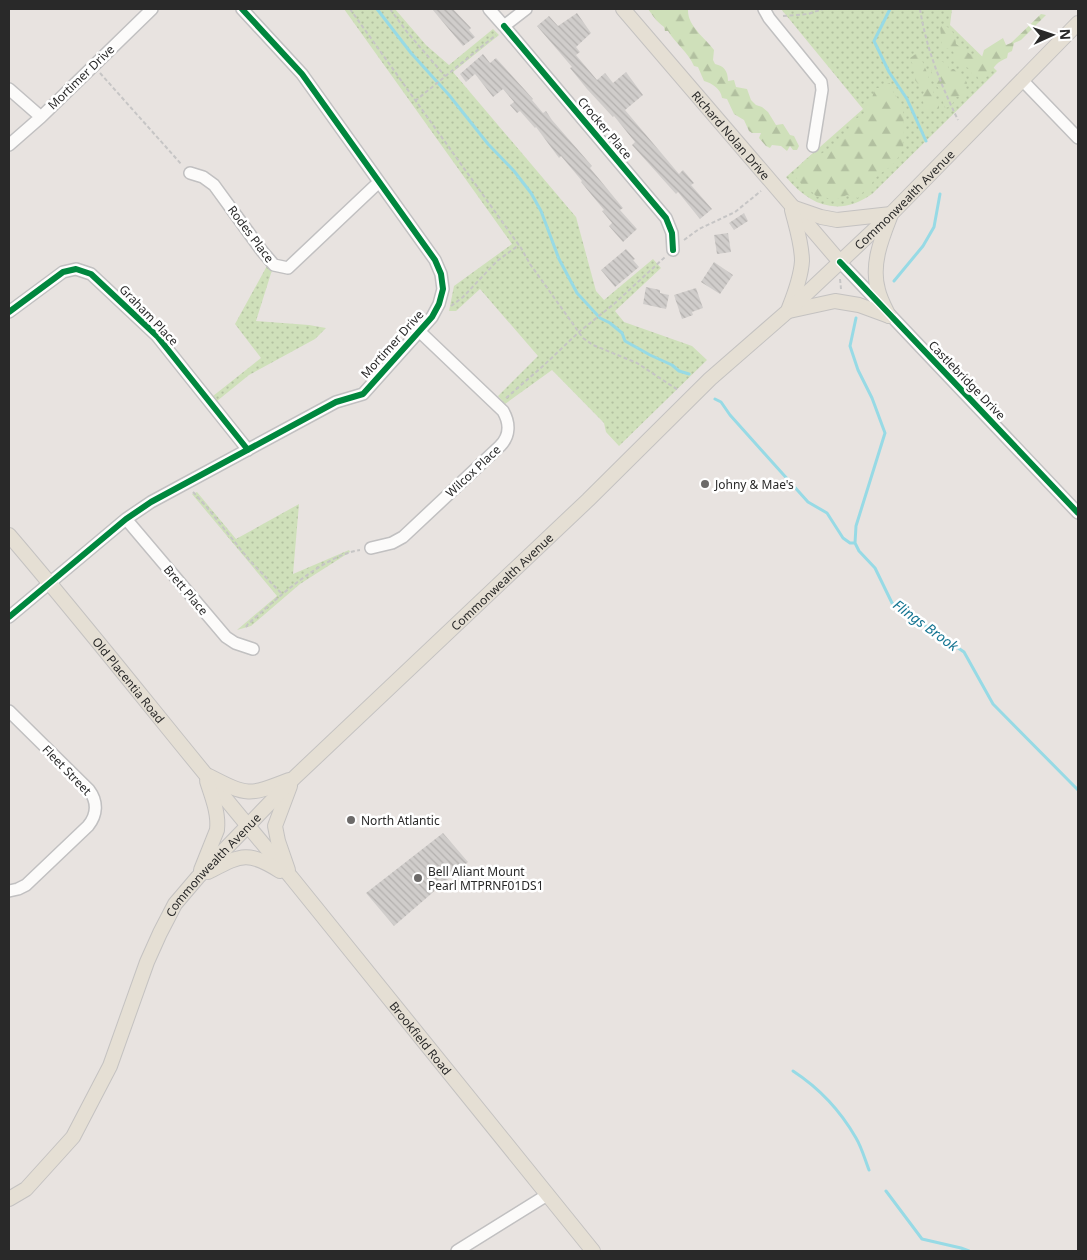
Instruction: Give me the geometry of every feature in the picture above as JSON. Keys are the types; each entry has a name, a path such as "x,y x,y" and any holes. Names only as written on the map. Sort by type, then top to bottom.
{"main road":[{"name":"Richard Nolan Drive","path":"623,9 840,262"},
{"name":"Commonwealth Avenue","path":"9,1199 26,1189 73,1137 110,1066 147,962 160,933 176,904 198,877 294,778 588,500 710,379 788,311 891,214 1078,23"},
{"path":"791,207 829,220 849,220 891,214 882,239 875,271 878,293 889,316"},
{"path":"788,311 802,262 801,248 791,207"},
{"path":"788,311 818,303 836,301 859,305 889,316"},
{"name":"Old Placentia Road","path":"9,535 247,826"},
{"path":"204,773 238,790 247,792 265,789 294,778"},
{"path":"198,877 218,824 204,773"},
{"path":"291,878 278,841 275,826 294,778"},
{"name":"Brookfield Road","path":"247,826 593,1251"},
{"path":"198,877 236,858 252,857 261,859 291,878"}],"street":[{"name":"Mortimer Drive","path":"9,145 152,9"},
{"name":"Mortimer Drive","path":"9,617 126,519 151,502 336,402 363,394 432,317 439,304 442,289 438,267 302,74 242,9"},
{"name":"Crocker Place","path":"489,9 666,218 672,233 673,250"},
{"path":"504,26 526,9"},
{"path":"767,13 821,82 822,90 813,146"},
{"path":"1023,81 1078,138"},
{"path":"9,89 41,116"},
{"name":"Rodes Place","path":"190,173 203,177 214,185 274,265 288,268 379,182"},
{"name":"Castlebridge Drive","path":"840,262 889,316 1078,513"},
{"name":"Graham Place","path":"9,312 63,272 76,269 92,274 157,336 248,450"},
{"name":"Wilcox Place","path":"371,548 392,543 403,536 504,442 508,431 507,420 503,411 419,331"},
{"name":"Brett Place","path":"126,519 226,637 235,644 253,648"},
{"name":"Fleet Street","path":"9,711 89,790 94,798 96,808 92,822 82,833 26,885 9,891"},
{"path":"457,1251 547,1195"}],"path":[{"path":"350,9 457,157 579,332 590,344 637,363 678,390"},
{"path":"390,9 445,76"},
{"path":"767,13 808,14 823,9"},
{"path":"920,9 926,37 941,84 958,120"},
{"path":"415,101 499,33 504,26"},
{"path":"94,66 190,173"},
{"path":"498,406 689,235 735,212 761,191"},
{"path":"439,304 450,306 457,302 497,261 519,245"},
{"path":"840,280 841,289"},
{"path":"186,484 250,561 282,594"},
{"path":"246,627 296,583 346,553 371,548"}],"green space":[{"path":"344,9 395,9 426,45 449,65 493,29 499,35 453,72 576,217 596,291 604,300 653,259 661,268 615,311 624,322 692,346 707,360 619,446 606,432 604,423 552,370 505,404 498,396 538,356 480,289 456,311 449,311 454,286 512,244"},
{"path":"648,9 688,9 690,21 714,50 713,60 715,64 725,70 728,81 734,80 736,87 747,89 751,100 768,112 776,125 783,124 790,135 794,136 799,146 797,150 793,150 790,146 787,151 781,146 772,145 770,148 759,138 761,133 749,131 744,120 734,114 727,99 722,98 716,87 704,81 698,67 694,66 685,52"},
{"path":"781,9 952,9 950,25 997,71 872,194 848,205 826,205 805,195 786,177 863,109"},
{"path":"1041,14 1046,15 1021,40 1014,43 1012,51 1008,53 1007,58 997,64 990,75 979,80 977,76 972,75 970,69 962,67 960,61 954,60 955,55 950,49 942,47 940,25 950,28 955,36 956,44 970,54 982,57 984,50 1003,38 1006,45 1011,43"},
{"path":"917,53 926,70 939,107 938,111 925,110 922,97 924,92 915,80 916,73 910,58"},
{"path":"935,58 947,64 949,69 954,69 960,76 964,77 967,83 964,95 956,97 949,107 945,108 939,89 933,81 929,62"},
{"path":"890,83 893,92 901,103 904,118 903,149 895,161 877,176 870,189 864,191 858,198 847,195 835,200 817,197 809,189 806,190 795,176 802,163 812,154 819,155 844,137 851,121 866,111 864,102 872,98 875,88 883,88 884,85"},
{"path":"268,264 273,267 256,321 326,328 315,339 249,375 217,401 213,396 261,358 235,324"},
{"path":"197,492 236,539 299,504 293,574 349,550 350,552 300,584 251,626 237,630 277,596 192,494"}],"building":[{"path":"432,9 453,9 471,28 469,30 475,37 463,46"},
{"path":"577,13 591,33 576,47 580,52 576,55 597,80 605,73 613,83 626,72 643,95 625,110 679,174 683,170 694,183 691,185 712,209 700,219 678,192 676,194 632,145 635,142 614,116 587,89 570,68 572,67 537,26 549,16 558,26"},
{"path":"483,54 490,63 496,58 543,113 546,111 592,166 590,168 623,208 620,210 637,229 623,242 609,226 612,223 582,181 561,156 559,158 536,127 520,111 517,113 510,105 514,102 503,89 493,97 475,74 466,82 460,74"},
{"path":"744,213 748,221 734,230 729,223"},
{"path":"728,233 731,252 717,254 714,235"},
{"path":"626,249 639,267 615,287 601,270"},
{"path":"714,262 733,275 720,294 701,282"},
{"path":"646,287 660,290 660,293 669,295 666,309 643,304"},
{"path":"696,288 703,308 692,312 693,315 682,319 674,295"},
{"name":"Bell Aliant Mount Pearl MTPRNF01DS1","path":"443,833 468,862 394,926 366,893"}],"waterway":[{"path":"377,9 411,53 449,95 488,144 514,171 531,193 541,211 559,259 577,293 600,318 610,323 622,333 625,341 672,365 679,371 689,374"},
{"path":"890,9 874,41 889,72 907,99 926,141"},
{"path":"894,281 923,246 934,227 940,194"},
{"name":"Flings Brook","path":"856,318 850,346 858,370 872,398 885,433 856,526 855,543 859,551 875,568 892,603 964,652 993,704 1078,790"},
{"path":"715,399 721,402 730,415 808,502 827,513 843,538 850,543 855,543"},
{"path":"793,1071 820,1092 843,1118 858,1142 869,1170"},
{"path":"886,1191 922,1239 969,1251"}],"cycle path":[{"path":"9,617 126,519 151,502 336,402 363,394 432,317 439,304 443,289 441,274 435,260 302,74 242,9"},
{"path":"504,26 666,218 672,233 673,250"},
{"path":"840,262 1078,513"},
{"path":"9,312 63,272 76,269 91,274 157,336 248,450"}],"place":[{"name":"Johny & Mae's","path":"705,484"},
{"name":"North Atlantic","path":"351,820"},
{"name":"Bell Aliant Mount Pearl MTPRNF01DS1","path":"418,878"}]}
